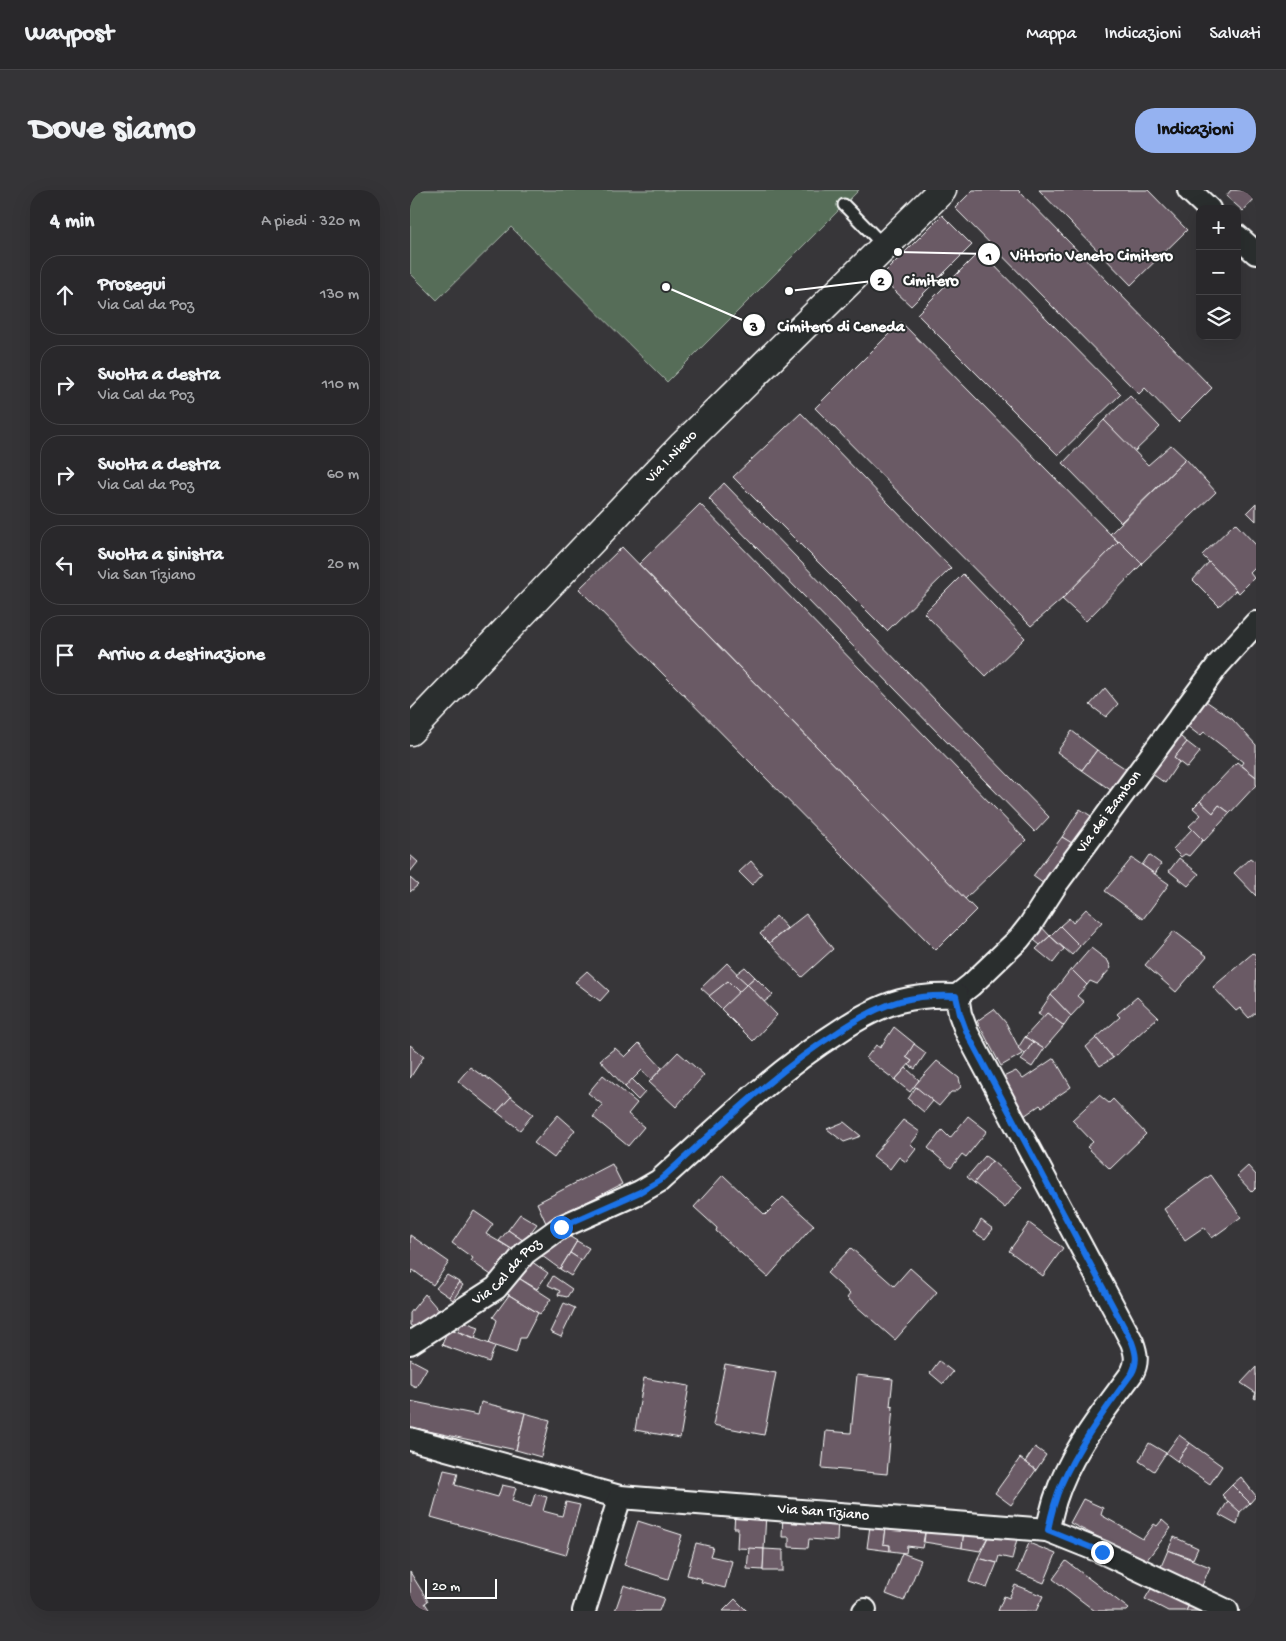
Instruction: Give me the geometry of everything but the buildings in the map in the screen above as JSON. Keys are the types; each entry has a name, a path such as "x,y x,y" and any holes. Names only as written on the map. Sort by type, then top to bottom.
{"street":[{"name":"Via I.Nievo","path":"410,731 683,445 942,190"},
{"path":"1189,190 1205,205"},
{"path":"1241,240 1256,254"},
{"name":"Via dei Zambon","path":"956,996 971,985 1019,939 1057,883 1218,665 1252,636"},
{"path":"956,996 967,1033 1128,1333 1136,1352 1136,1367 1091,1429 1061,1485 1055,1500 1048,1530"},
{"name":"Via Cal da Poz","path":"410,1343 496,1288 526,1253 550,1234 561,1227 640,1192 660,1180 800,1058 854,1022 898,1001 918,997 956,996"},
{"name":"Via San Tiziano","path":"410,1439 620,1497 1048,1530 1102,1552 1227,1611"},
{"path":"584,1611 620,1497"}],"lane":[{"path":"844,205 884,246"}],"green space":[{"path":"410,190 859,190 667,382 511,227 437,300 410,273"}],"place":[{"name":"Vittorio Veneto Cimitero","path":"898,252"},
{"name":"Cimitero di Ceneda","path":"666,287"},
{"name":"Cimitero","path":"789,291"}],"route":[{"path":"561,1227 640,1192 660,1180 772,1080 826,1039 854,1022 898,1001 935,995 956,996 967,1033 1136,1352 1136,1367 1091,1429 1061,1485 1055,1500 1048,1530 1102,1552"}]}
